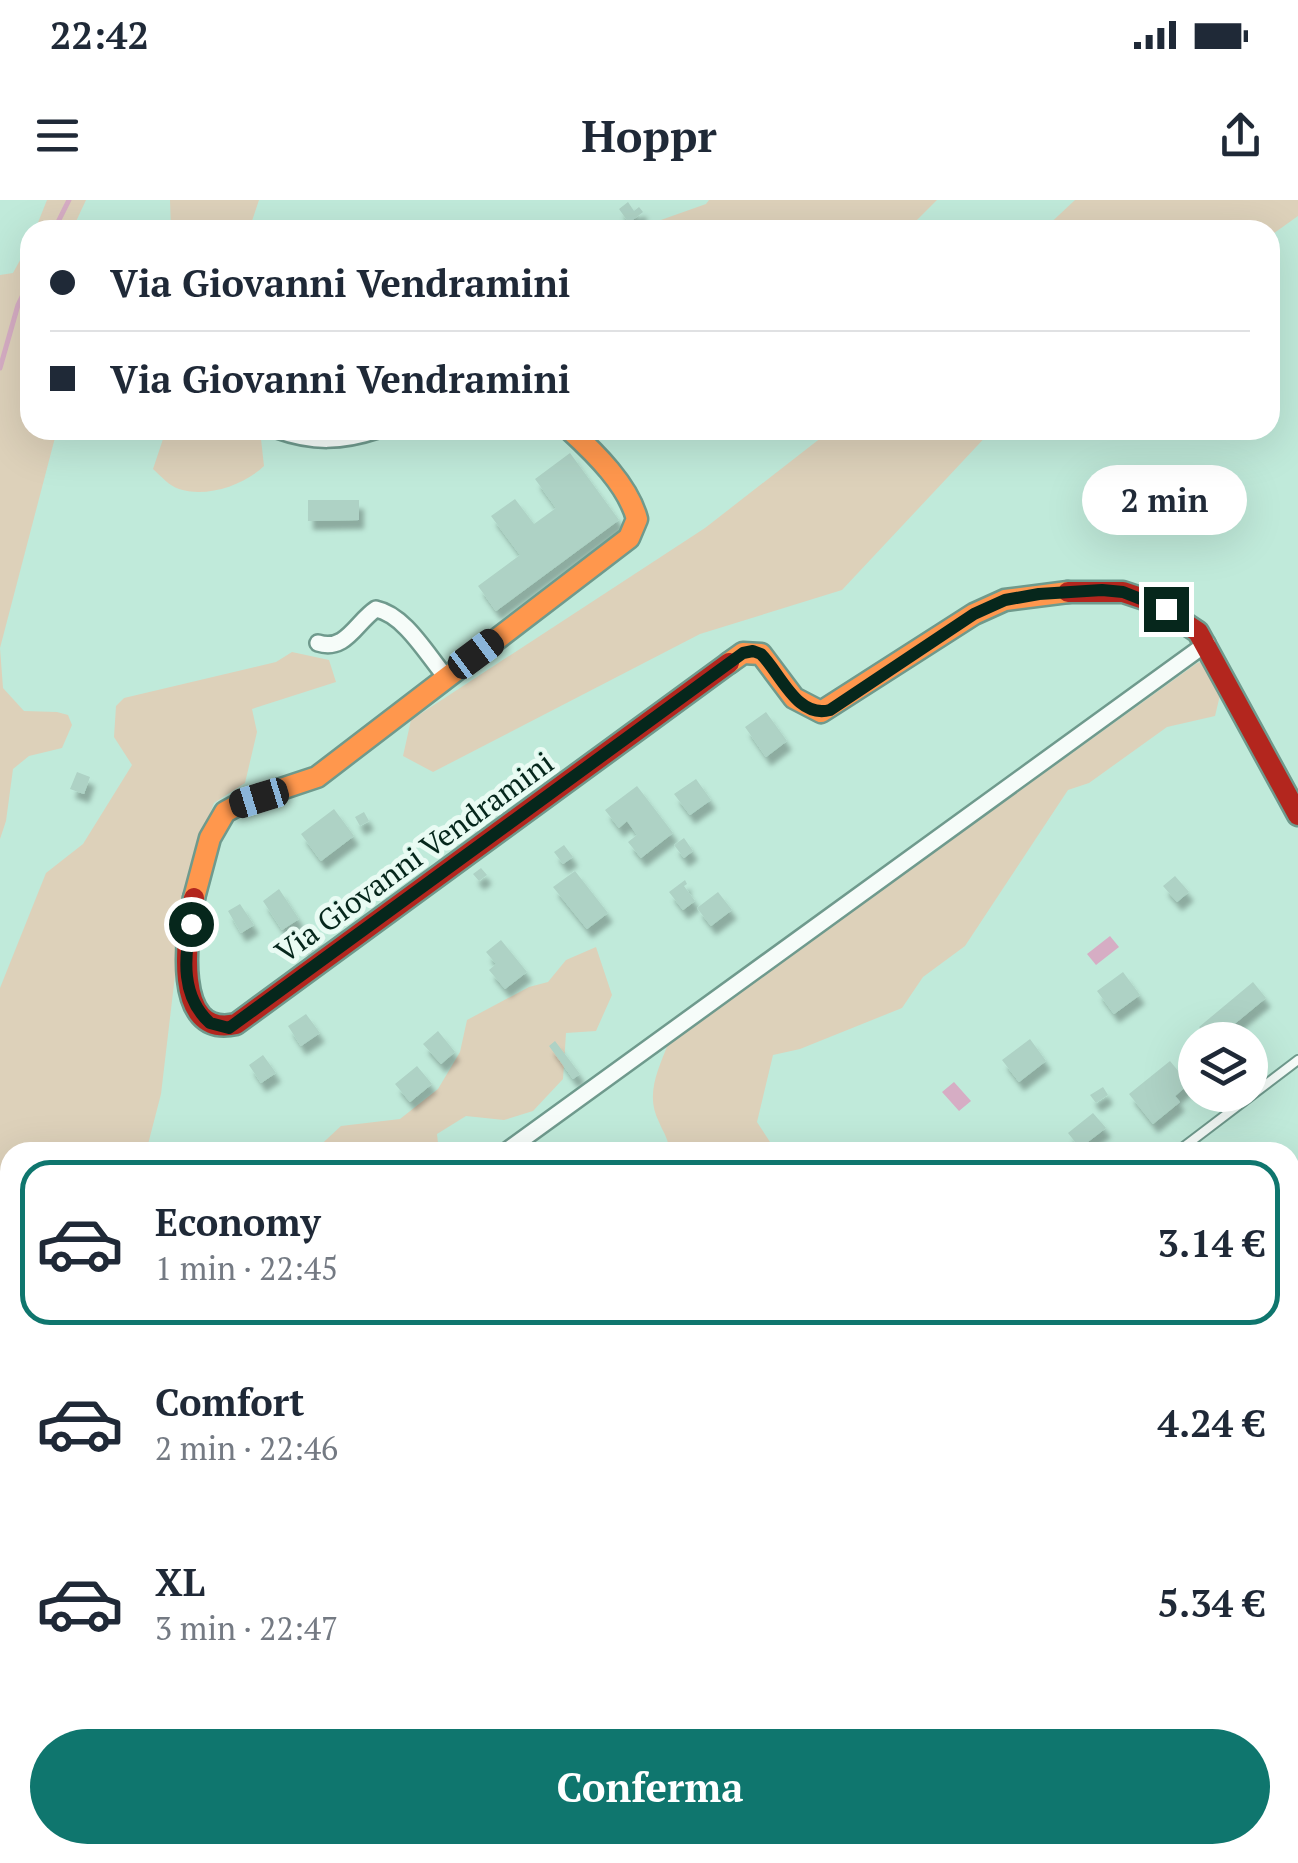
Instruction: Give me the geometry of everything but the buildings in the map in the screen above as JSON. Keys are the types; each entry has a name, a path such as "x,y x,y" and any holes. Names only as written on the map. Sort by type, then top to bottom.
{"street":[{"name":"Via Giovanni Vendramini","path":"579,440 628,498 637,520 627,540 321,774 296,788 233,807 218,821 202,863 185,954 192,996 210,1023 229,1028 246,1017 743,653 761,654 798,702 817,712 830,710 974,614 1018,596 1123,592 1187,622 1207,643 1298,815"},
{"path":"318,643 335,644 348,637 371,612 385,611 398,620 446,677"},
{"path":"520,1142 1207,643"}],"lane":[{"path":"1189,1142 1298,1060"}],"shaded area":[{"path":"47,200 86,200 77,220 39,220"},
{"path":"170,200 259,200 252,220 171,220"},
{"path":"709,200 937,200 917,220 661,220"},
{"path":"1075,200 1298,200 1298,216 1280,229 1280,220 1054,220"},
{"path":"20,260 20,440 54,440 0,648 0,275 13,273"},
{"path":"163,440 261,440 264,466 224,488 201,492 179,489 153,469"},
{"path":"818,440 983,440 842,590 700,634 433,772 403,756 411,720 705,528"},
{"path":"0,648 3,688 24,711 68,715 72,725 62,748 29,756 13,769 0,839"},
{"path":"292,652 329,660 336,682 252,709 257,732 245,783 214,803 197,848 176,967 161,1094 149,1142 0,1142 0,988 46,873 83,844 132,765 114,737 116,706 124,698 276,662"},
{"path":"1208,660 1221,691 1215,716 1167,727 1089,783 1068,790 965,946 923,977 902,1008 800,1049 773,1055 757,1122 770,1142 667,1142 653,1102 654,1083 668,1044 1197,663"},
{"path":"1110,936 1119,947 1096,965 1087,954"},
{"path":"596,947 612,995 596,1031 566,1033 563,1079 533,1111 504,1120 466,1116 437,1134 438,1142 324,1142 341,1126 400,1119 438,1089 460,1052 467,1020 529,987 548,982 566,960"},
{"path":"954,1082 971,1101 959,1111 942,1092"}],"waterway":[{"path":"59,220 69,200"},
{"path":"0,368 20,301"}],"traffic: slow":[{"path":"194,898 210,838 225,812 245,801 317,777 629,538 637,519 633,506 600,459 580,440"},
{"path":"729,663 743,653 761,654 794,698 821,712 974,614 1005,600 1068,592"}],"traffic: jam":[{"path":"1068,592 1123,592 1153,602 1198,632 1298,815"},
{"path":"194,898 187,957 192,1000 201,1016 215,1024 236,1024 729,663"}],"route":[{"path":"191,924 185,969 192,996 204,1018 229,1028 743,653 761,654 798,702 821,712 830,710 974,614 1018,596 1102,590 1123,592 1166,609"}]}
